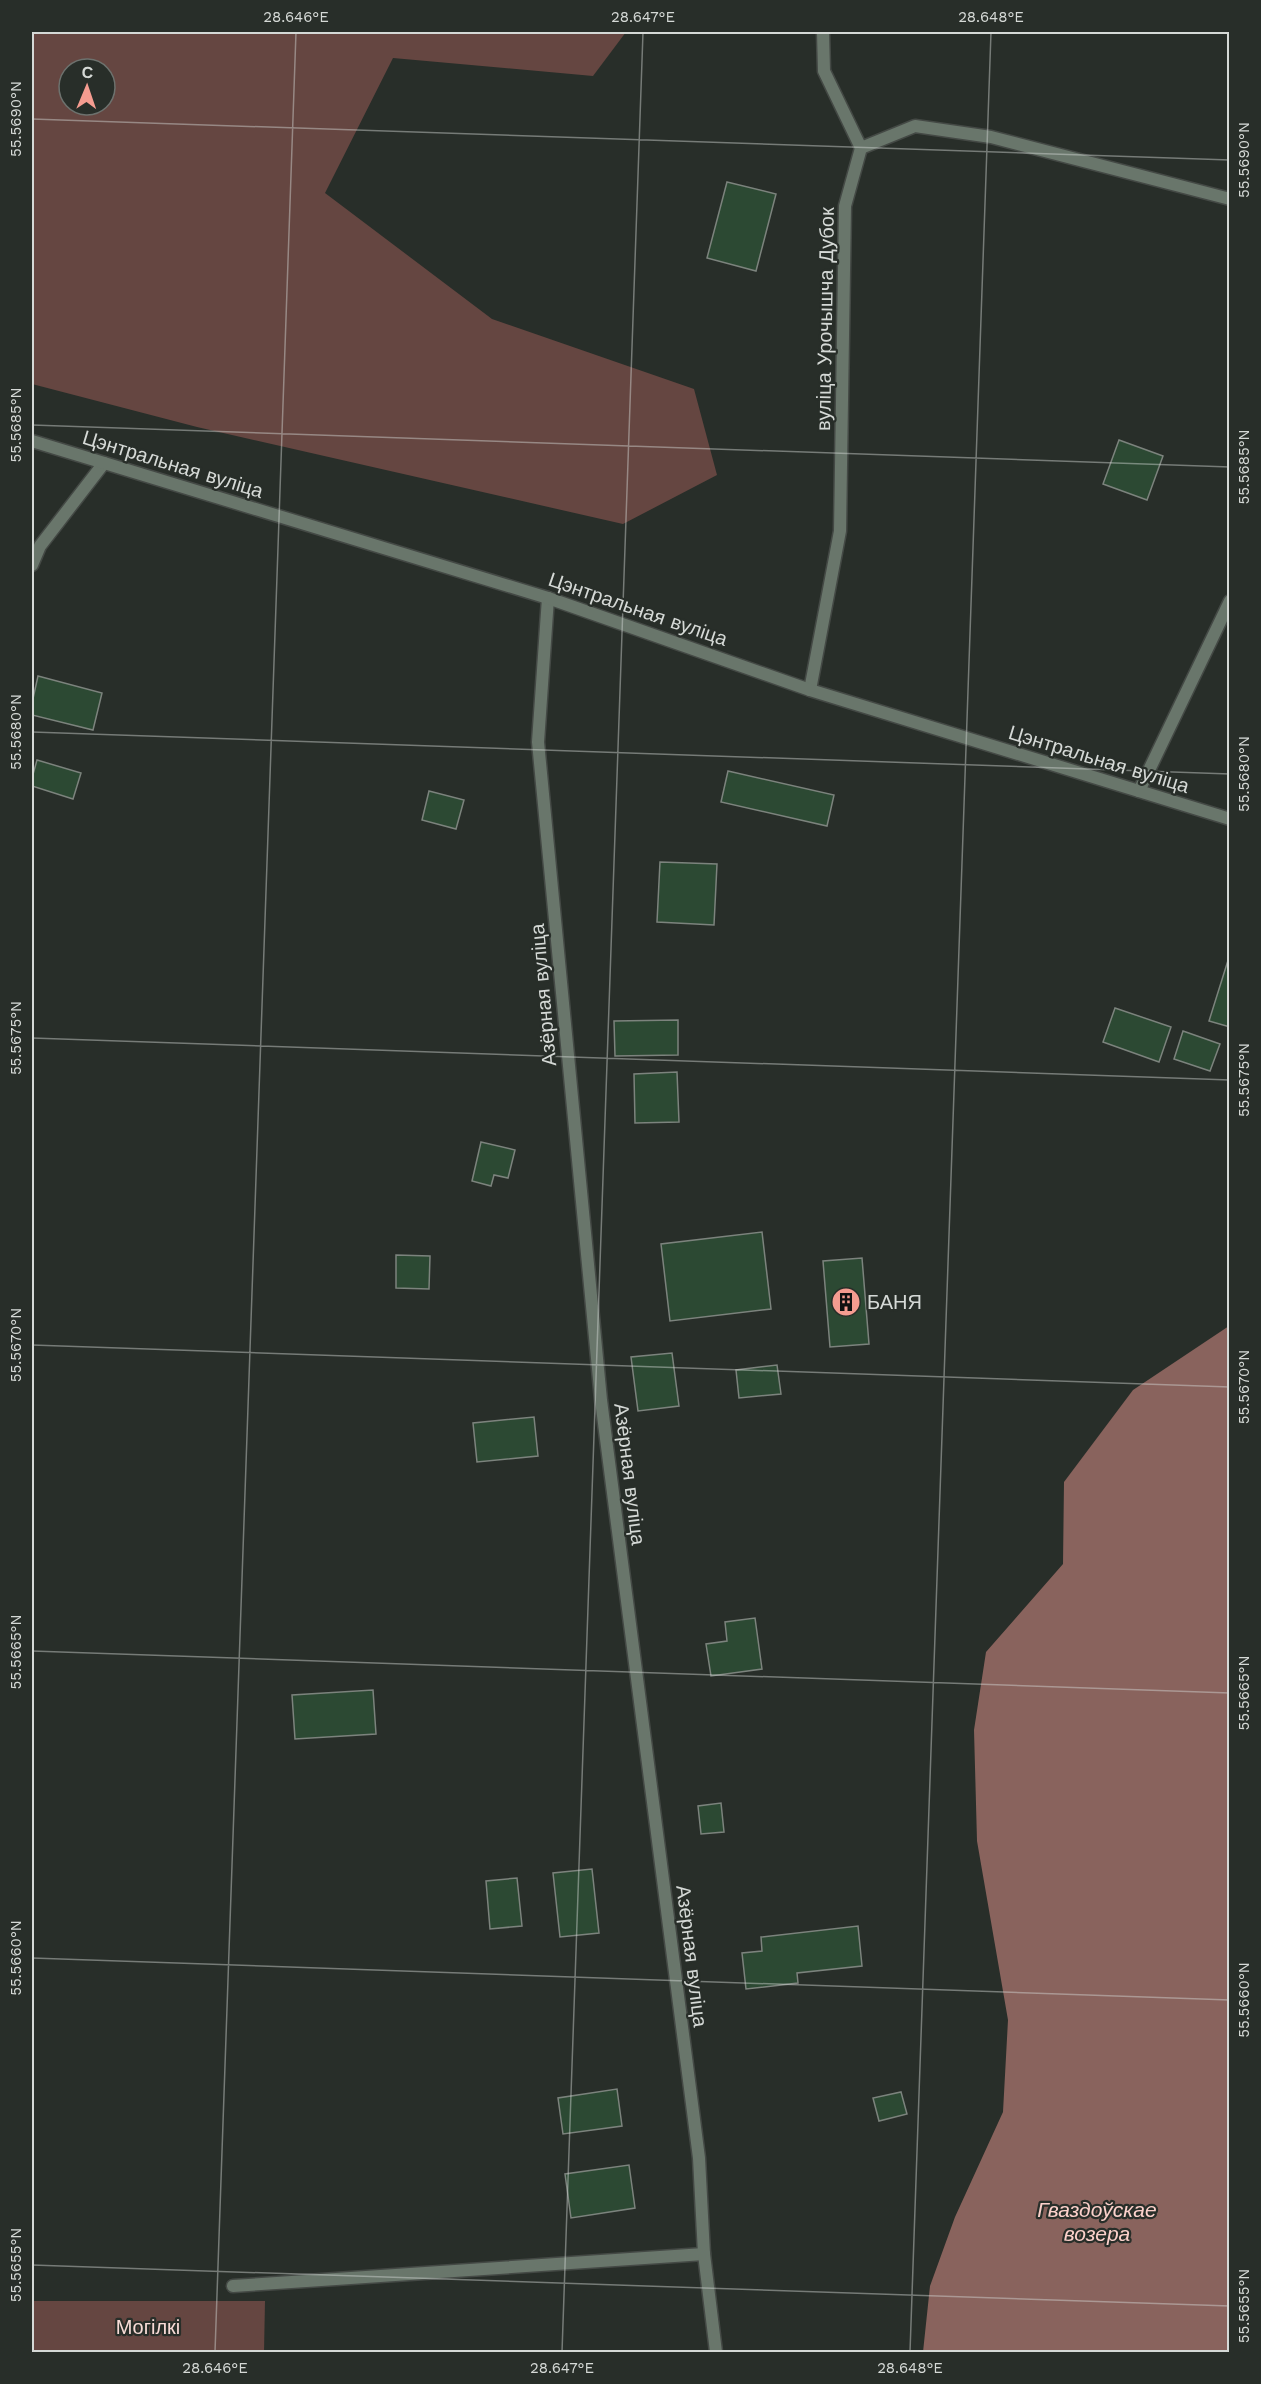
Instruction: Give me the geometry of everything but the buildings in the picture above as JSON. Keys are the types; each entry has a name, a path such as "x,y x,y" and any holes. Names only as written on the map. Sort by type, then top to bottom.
{"street":[{"path":"823,32 824,71 861,148 915,126 991,137 1230,199"},
{"name":"вуліца Урочышча Дубок","path":"810,690 840,531 845,207 861,148"},
{"name":"Цэнтральная вуліца","path":"32,441 548,598 810,690 1230,819"},
{"path":"32,565 39,546 104,463"},
{"name":"Азёрная вуліца","path":"548,598 539,754 601,1400 699,2158 704,2254 716,2352"},
{"path":"1139,791 1230,601"},
{"path":"233,2286 704,2254"}],"green space":[{"path":"32,32 626,32 593,76 393,58 325,193 492,319 694,389 717,475 623,524 197,427 32,384"},
{"name":"Могілкі","path":"32,2301 265,2301 264,2352 32,2352"}],"water":[{"name":"Гваздоўскае возера","path":"1229,1326 1229,2352 923,2352 930,2286 955,2217 1003,2112 1008,2020 977,1841 974,1730 986,1652 1063,1564 1064,1482 1133,1390"}],"place":[{"name":"БАНЯ","path":"846,1302"}]}
